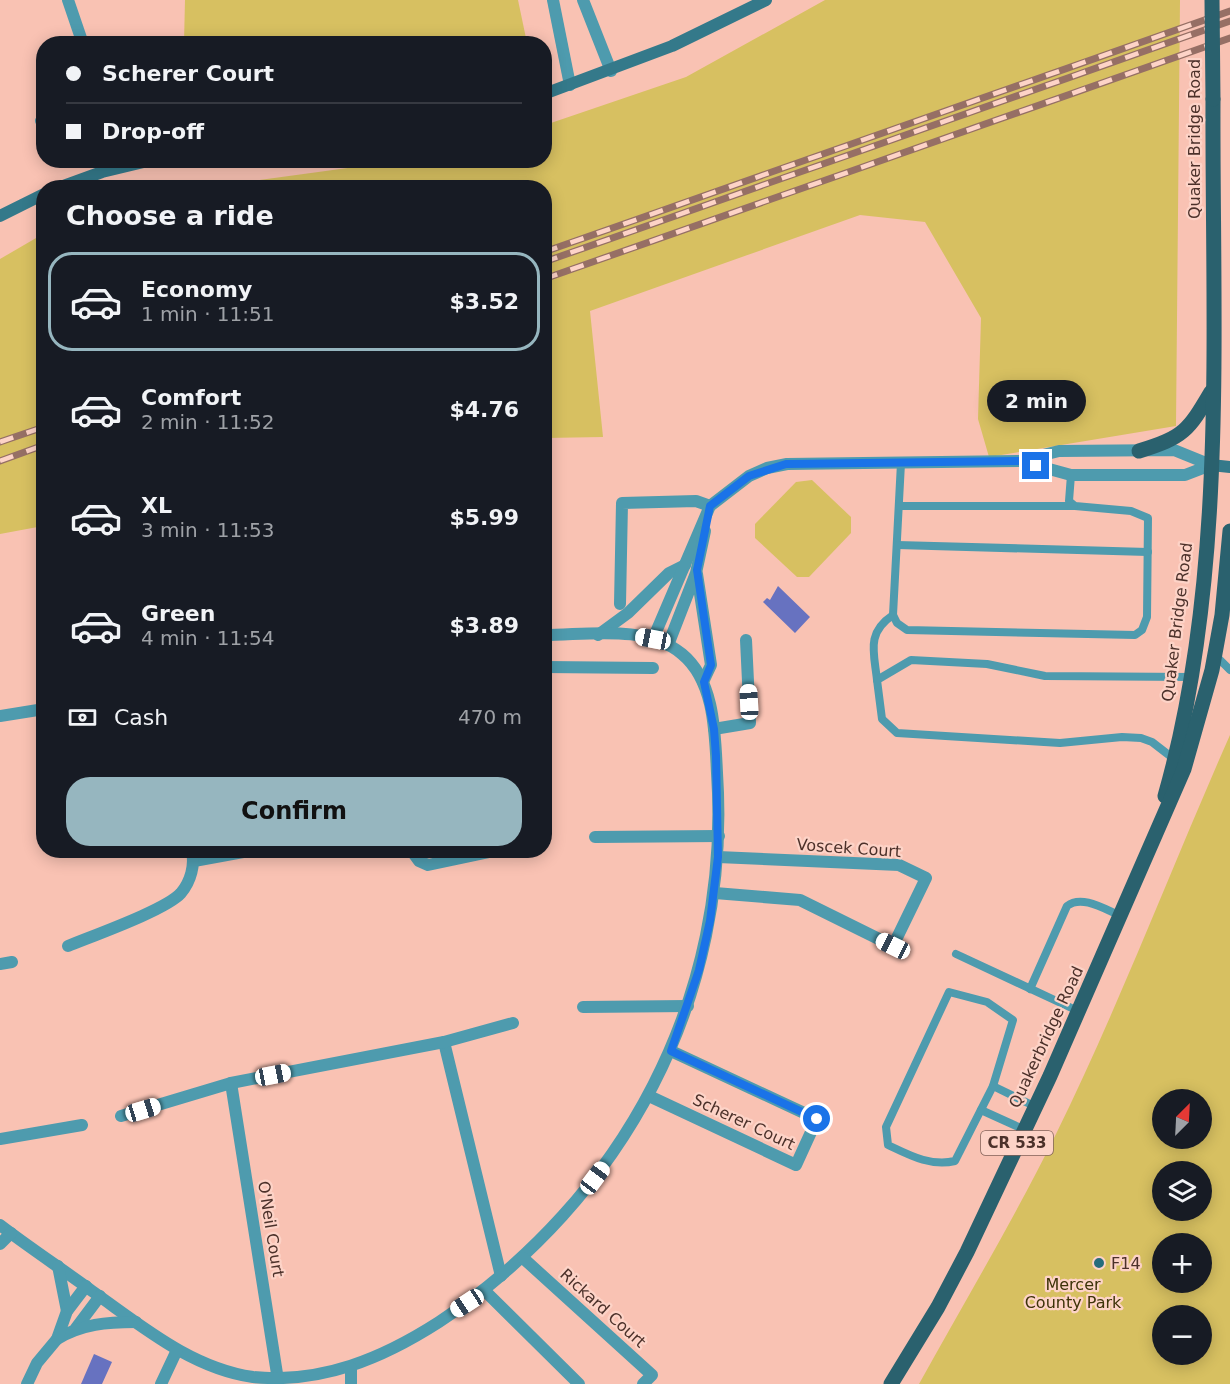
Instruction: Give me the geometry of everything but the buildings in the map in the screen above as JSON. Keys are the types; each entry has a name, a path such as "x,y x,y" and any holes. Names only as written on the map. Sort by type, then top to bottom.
{"main road":[{"path":"552,91 611,71 672,46 766,0"},
{"name":"Quaker Bridge Road","path":"1130,895 1156,827 1174,759 1191,677 1201,606 1211,465 1212,0"},
{"path":"78,180 109,168"},
{"path":"0,216 36,198"},
{"path":"1139,451 1174,438 1191,427 1211,392"},
{"path":"1211,465 1230,467"},
{"name":"CR 533","path":"1130,895 1184,769 1202,714 1215,655 1227,581 1230,531"},
{"name":"Quakerbridge Road","path":"891,1384 938,1307 967,1252 1130,895"}],"street":[{"path":"68,0 80,36"},
{"path":"553,0 570,85"},
{"path":"583,0 611,71"},
{"path":"653,639 710,506 749,476 767,468 786,464 1019,461 1059,452 1174,450 1211,465"},
{"path":"1019,461 1071,475 1185,475 1211,465"},
{"path":"620,604 622,502 696,501 710,506"},
{"path":"668,645 697,570 710,506"},
{"path":"598,635 628,613 669,573 685,565"},
{"path":"697,570 711,665 704,682"},
{"path":"0,1225 177,1350 229,1372 278,1380 304,1379 351,1368 422,1333 485,1291 523,1258 584,1192 616,1149 649,1096 671,1051 699,970 715,893 719,836 714,729 704,682 694,667 668,645 636,635 552,635"},
{"path":"714,729 750,723 746,640"},
{"path":"552,667 653,668"},
{"path":"0,716 36,710"},
{"path":"595,837 719,836"},
{"name":"Voscek Court","path":"715,893 800,900 893,946 926,878 899,865 718,857"},
{"path":"68,946 170,902 189,881 193,858"},
{"path":"417,858 428,865 461,858"},
{"path":"583,1007 688,1006"},
{"path":"121,1116 231,1083 444,1042 513,1023"},
{"path":"444,1042 501,1276"},
{"name":"Scherer Court","path":"649,1096 795,1165 800,1156 817,1119 671,1051"},
{"name":"O'Neil Court","path":"231,1083 278,1380"},
{"path":"0,1139 82,1125"},
{"path":"0,1244 11,1233"},
{"name":"Rickard Court","path":"523,1258 652,1375 643,1384"},
{"path":"58,1266 67,1311"},
{"path":"27,1384 37,1363 57,1338 67,1311 86,1286"},
{"path":"485,1291 579,1384"},
{"path":"76,1328 100,1296"},
{"path":"57,1338 76,1328 113,1322 137,1322"},
{"path":"161,1384 177,1350"},
{"path":"351,1368 351,1384"}],"lane":[{"path":"899,506 1072,504 1131,511 1146,516 1147,617 1142,630 1135,635 907,630 897,623 893,615 901,463"},
{"path":"1071,475 1072,504"},
{"path":"897,545 1148,552"},
{"path":"893,615 880,623 872,640 882,719 897,733 1060,743 1122,737 1141,738 1152,742 1174,759"},
{"path":"1215,655 1230,670"},
{"path":"877,680 911,660 987,664 1045,676 1191,677"},
{"path":"1030,989 1067,906 1073,901 1082,901 1121,916"},
{"path":"956,954 1078,1011"},
{"path":"949,992 987,1002 1013,1020 993,1086 955,1161 941,1165 912,1156 888,1145 886,1127 949,992"},
{"path":"993,1086 1034,1106"},
{"path":"981,1110 1023,1129"}],"green space":[{"path":"185,0 518,0 526,36 184,36"},
{"path":"825,0 1180,0 1176,426 989,457 978,419 981,318 925,222 860,215 590,311 603,437 552,438 552,180 259,180 347,168 552,168 552,123 686,77"},
{"path":"36,238 36,527 0,534 0,259"},
{"path":"812,480 851,517 851,533 809,577 797,577 755,538 755,524 796,482"},
{"name":"Mercer County Park","path":"1230,735 1230,1384 919,1384 1040,1166 1124,986"}],"water":[{"path":"778,586 810,617 795,633 763,602 767,598 770,600"},
{"path":"94,1354 112,1362 102,1384 81,1384"}],"railway":[{"path":"552,249 1230,11"},
{"path":"552,259 1230,21"},
{"path":"552,276 1230,38"},
{"path":"0,442 36,430"},
{"path":"0,461 36,448"}],"place":[{"name":"F14","path":"1099,1263"}],"route":[{"path":"817,1119 671,1051 699,970 715,893 718,857 719,799 714,729 704,682 711,665 697,570 710,506 716,499 749,476 767,468 786,464 1019,461 1036,466"}]}
